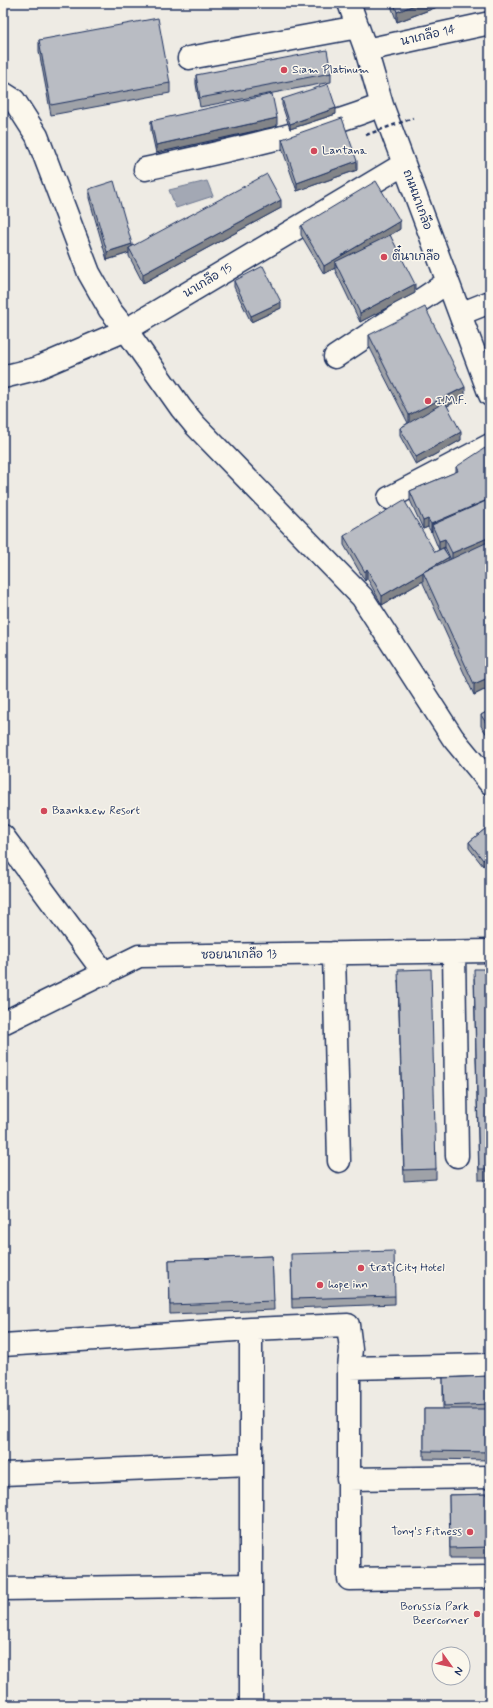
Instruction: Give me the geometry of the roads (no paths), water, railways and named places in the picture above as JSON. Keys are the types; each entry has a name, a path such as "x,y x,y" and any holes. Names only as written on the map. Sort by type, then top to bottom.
{"street":[{"name":"ถนนนาเกลือ","path":"349,3 366,50 382,105 490,395"},
{"name":"นาเกลือ 14","path":"366,50 490,23"},
{"path":"188,58 358,27"},
{"path":"3,93 14,100 37,136 89,273 110,310 195,425 362,597 453,738 490,783"},
{"path":"145,169 283,138 359,115 382,105"},
{"name":"นาเกลือ 15","path":"3,378 35,369 126,330 404,164"},
{"path":"335,357 448,282"},
{"path":"460,314 490,302"},
{"path":"388,498 490,445"},
{"path":"3,836 105,974"},
{"name":"ซอยนาเกลือ 13","path":"3,1023 139,956 490,951"},
{"path":"454,952 457,1156"},
{"path":"334,953 339,1161"},
{"path":"3,1345 251,1329 348,1325 351,1349 349,1368 348,1479 349,1579 490,1577"},
{"path":"251,1329 251,1705"},
{"path":"349,1368 490,1365"},
{"path":"3,1474 251,1464"},
{"path":"348,1479 490,1477"},
{"path":"3,1589 251,1585"}],"place":[{"name":"Siam Platinum","path":"284,70"},
{"name":"Lantana","path":"314,151"},
{"name":"ตี๋นาเกลือ","path":"384,257"},
{"name":"I.M.F.","path":"428,401"},
{"name":"Baankaew Resort","path":"44,811"},
{"name":"trat City Hotel","path":"361,1268"},
{"name":"hope inn","path":"320,1285"},
{"name":"Tony's Fitness","path":"470,1532"},
{"name":"Borussia Park Beercorner","path":"477,1614"}]}
